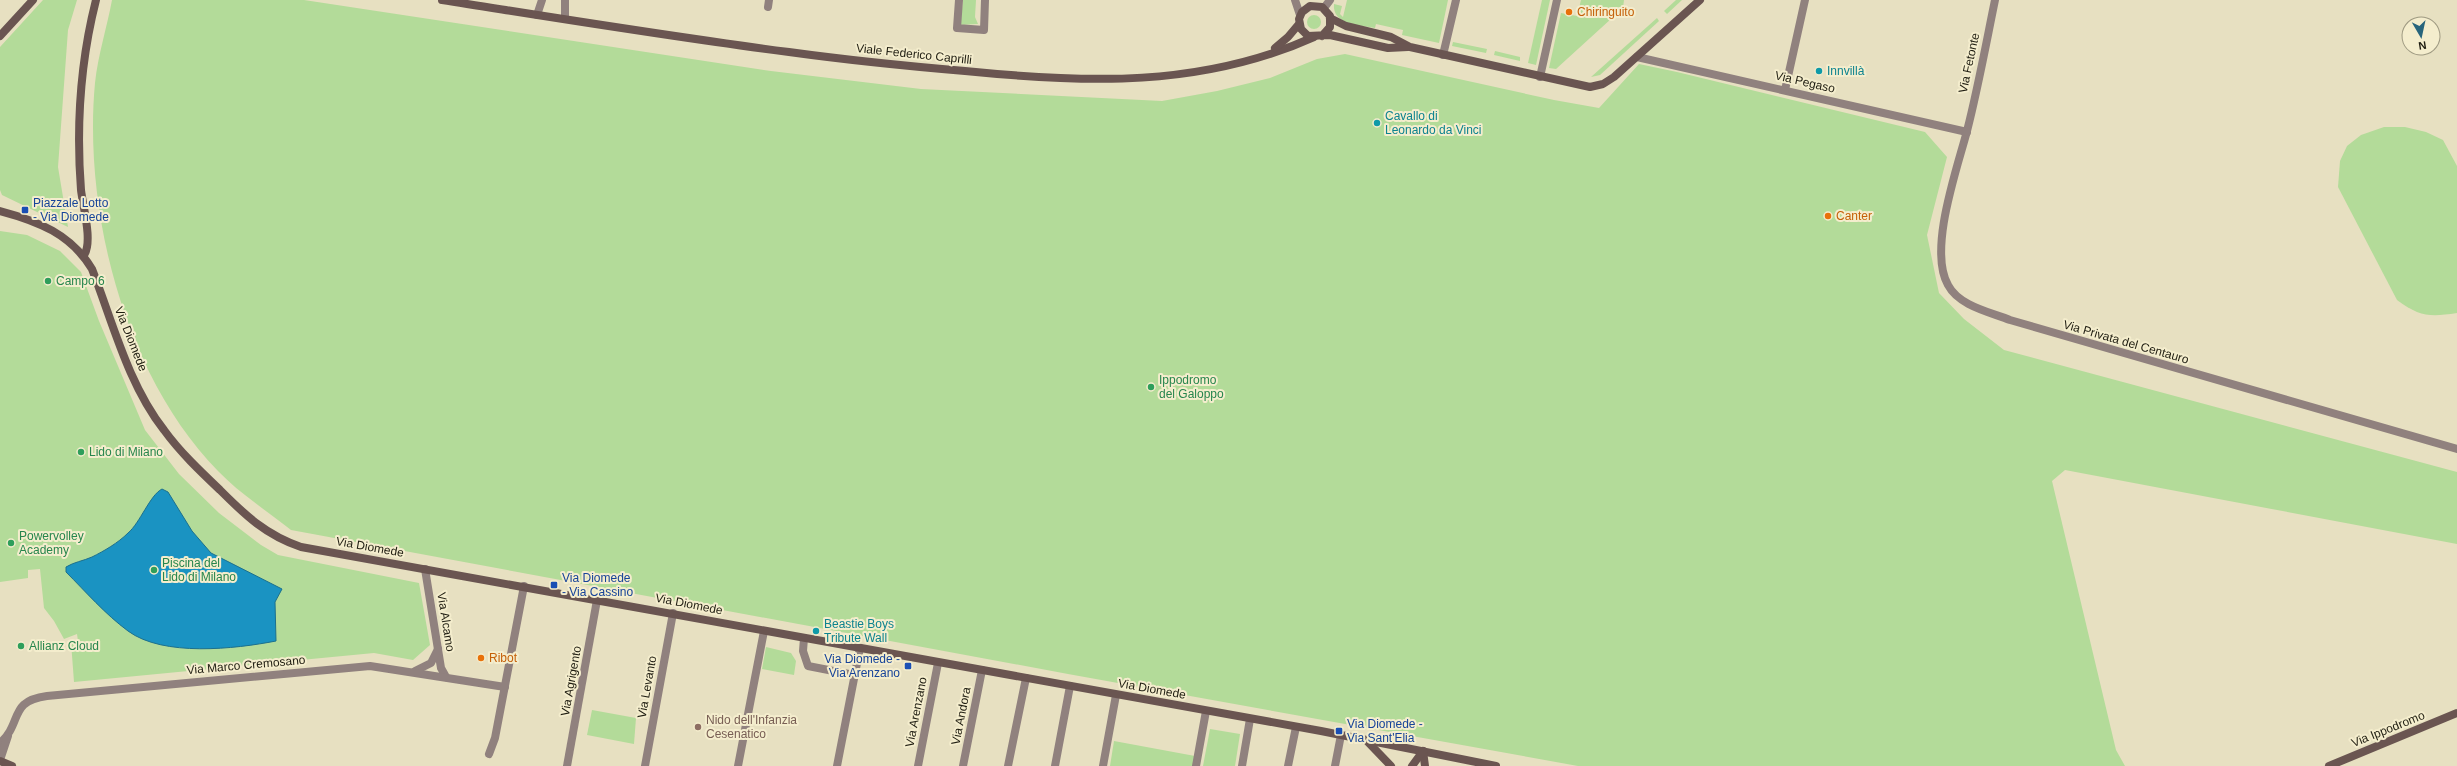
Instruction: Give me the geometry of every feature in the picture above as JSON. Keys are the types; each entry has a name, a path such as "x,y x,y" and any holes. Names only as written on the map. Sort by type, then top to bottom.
{"street":[{"path":"0,36 33,0"},
{"path":"84,255 88,244 81,184 79,120 83,62 96,0"},
{"name":"Viale Federico Caprilli","path":"442,0 850,60 983,73 1071,79 1120,80 1162,77 1262,55 1318,36"},
{"path":"537,14 542,0"},
{"path":"564,0 565,19"},
{"path":"959,0 957,28 984,30 985,0"},
{"path":"1295,0 1300,15 1299,24 1304,32 1318,36 1330,35 1388,48 1410,47"},
{"path":"1324,8 1330,0"},
{"path":"1443,55 1456,0"},
{"path":"1540,77 1557,0"},
{"path":"1330,18 1346,26 1391,37 1410,47 1581,86 1594,87 1610,81 1700,0"},
{"path":"1785,90 1805,0"},
{"name":"Via Fetonte","path":"1967,132 1995,0"},
{"path":"1300,15 1310,6 1324,8"},
{"path":"1318,36 1330,27 1330,18 1324,8"},
{"name":"Viale Federico Caprilli","path":"1262,55 1280,45 1299,24"},
{"name":"Via Pegaso","path":"1637,56 1967,132"},
{"name":"Via Privata del Centauro","path":"1967,132 1957,162 1941,251 1944,276 1956,296 1970,304 2010,320 2457,449"},
{"name":"Via Diomede","path":"0,211 38,222 55,231 84,255 92,269 139,388 163,429 191,462 240,510 267,532 301,547 524,586 938,663 1341,735 1489,766"},
{"name":"Via Alcamo","path":"426,569 441,668 446,677"},
{"path":"489,754 495,738 524,586"},
{"name":"Via Agrigento","path":"568,766 597,600"},
{"name":"Via Levanto","path":"645,766 672,613"},
{"path":"738,766 764,631"},
{"path":"804,638 803,651 808,666 854,675"},
{"path":"412,671 421,669 431,663 438,648"},
{"path":"837,766 860,648"},
{"name":"Via Arenzano","path":"918,766 938,663"},
{"name":"Via Marco Cremosano","path":"9,733 19,710 25,702 34,698 370,666 412,671 505,687"},
{"name":"Via Andora","path":"963,766 982,670"},
{"path":"1008,766 1026,678"},
{"path":"1055,766 1070,686"},
{"path":"1103,766 1116,695"},
{"path":"1196,766 1206,711"},
{"name":"Via Ippodromo","path":"2328,766 2457,713"},
{"path":"1242,766 1250,719"},
{"path":"1288,766 1296,727"},
{"path":"0,743 9,733"},
{"path":"9,733 0,760 12,766"},
{"path":"1335,766 1341,735"},
{"path":"1366,740 1391,766"},
{"path":"1412,766 1423,752"},
{"path":"1423,752 1425,766"}],"green space":[{"path":"43,0 77,0 68,30 58,167 68,227 2,195 0,190 0,47"},
{"name":"Ippodromo del Galoppo","path":"112,0 304,0 771,71 921,89 1162,101 1217,91 1270,78 1317,59 1345,54 1554,100 1599,108 1639,64 1677,72 1925,132 1947,157 1927,235 1939,293 1964,319 2004,350 2457,472 2457,544 2065,470 2052,481 2116,750 2125,766 1578,766 1068,674 291,530 226,479 186,432 158,388 135,340 117,290 104,237 96,185 93,133 96,73"},
{"path":"963,0 976,0 975,17 978,24 958,25 961,18"},
{"path":"1347,0 1448,0 1439,43 1402,35 1403,30 1376,24 1375,28 1348,23 1337,16 1334,4 1342,6 1340,14 1343,17"},
{"path":"1542,0 1550,0 1536,65 1528,63"},
{"path":"1581,0 1624,0 1623,8 1556,69 1549,68 1561,13 1577,16"},
{"path":"1676,0 1682,0 1667,14 1664,11"},
{"path":"1311,15 1317,15 1321,19 1321,25 1317,29 1311,29 1307,25 1307,19"},
{"path":"1657,18 1659,21 1600,75 1591,77"},
{"path":"1453,42 1487,49 1486,53 1452,46"},
{"path":"1495,51 1520,57 1520,61 1494,55"},
{"path":"2384,127 2405,127 2426,132 2443,140 2457,166 2457,313 2432,315 2419,313 2397,300 2338,187 2340,161 2347,146 2361,135"},
{"name":"Lido di Milano","path":"0,231 27,235 60,251 81,272 99,321 145,430 179,474 219,513 261,545 278,555 419,583 430,645 413,660 374,653 74,682 71,642 78,641 77,634 64,639 54,621 44,608 40,569 28,570 28,578 0,582"},
{"path":"766,647 791,653 796,661 794,675 762,669"},
{"path":"592,710 636,718 634,744 587,735"},
{"path":"1210,729 1240,734 1235,766 1203,766"},
{"path":"1114,741 1195,756 1194,766 1110,766"}],"water":[{"name":"Piscina del Lido di Milano","path":"162,489 168,492 192,531 211,553 282,589 275,602 276,641 240,646 200,649 160,645 143,639 128,631 96,603 66,572 66,567 97,555 124,537 137,523 153,497"}],"place":[{"name":"Chiringuito","path":"1569,12"},
{"name":"Innvillà","path":"1819,71"},
{"name":"Cavallo di Leonardo da Vinci","path":"1377,123"},
{"name":"Piazzale Lotto - Via Diomede","path":"25,210"},
{"name":"Canter","path":"1828,216"},
{"name":"Campo 6","path":"48,281"},
{"name":"Ippodromo del Galoppo","path":"1151,387"},
{"name":"Lido di Milano","path":"81,452"},
{"name":"Powervolley Academy","path":"11,543"},
{"name":"Piscina del Lido di Milano","path":"154,570"},
{"name":"Via Diomede - Via Cassino","path":"554,585"},
{"name":"Beastie Boys Tribute Wall","path":"816,631"},
{"name":"Allianz Cloud","path":"21,646"},
{"name":"Ribot","path":"481,658"},
{"name":"Via Diomede - Via Arenzano","path":"908,666"},
{"name":"Nido dell'Infanzia Cesenatico","path":"698,727"},
{"name":"Via Diomede - Via Sant'Elia","path":"1339,731"}]}
